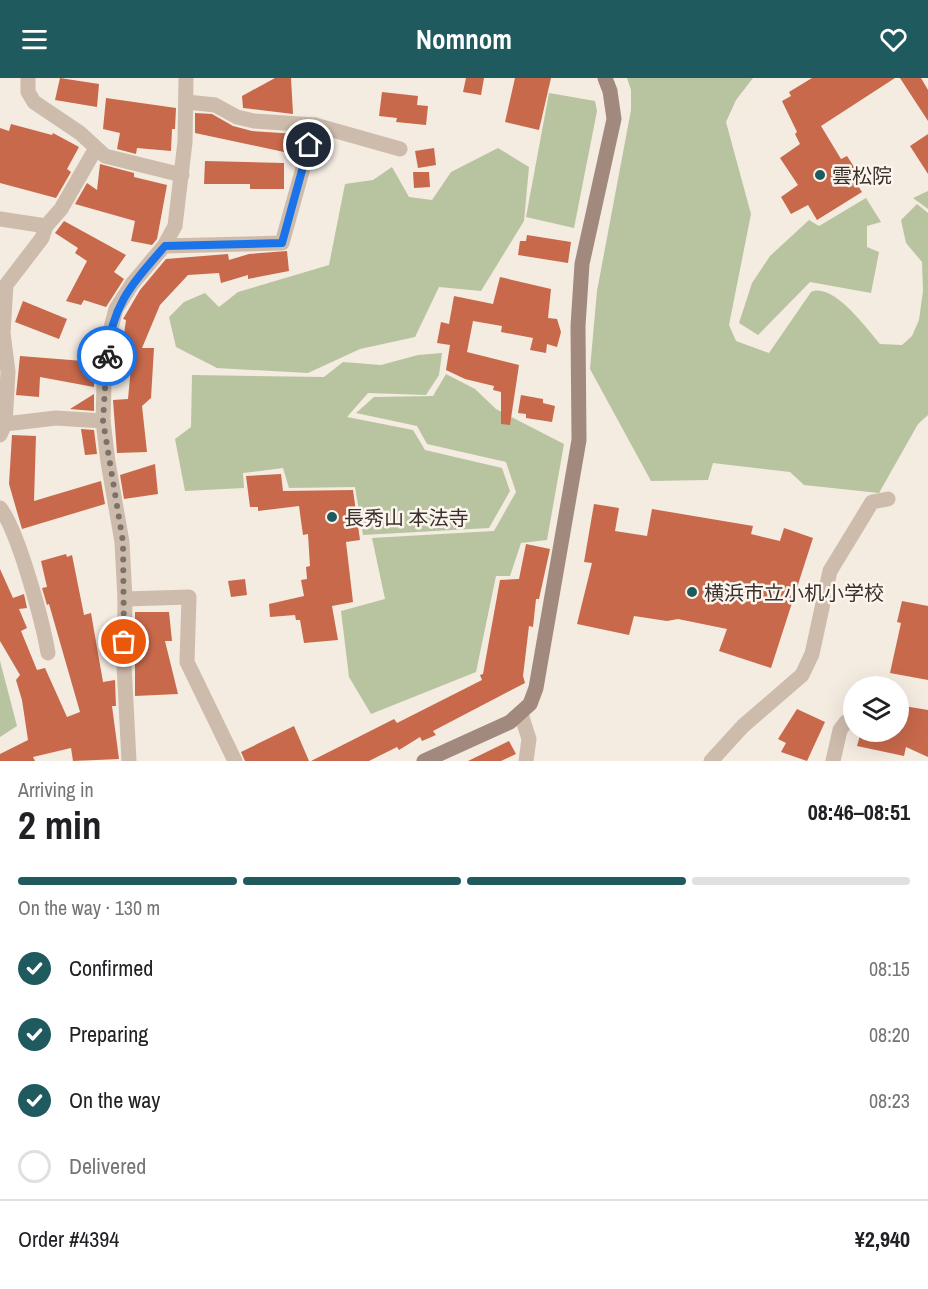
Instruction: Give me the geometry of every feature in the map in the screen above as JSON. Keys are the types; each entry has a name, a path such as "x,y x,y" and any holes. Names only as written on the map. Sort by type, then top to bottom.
{"street":[{"path":"28,78 28,92 34,102 80,133 105,156 182,175"},
{"path":"129,761 124,664 123,542 103,421 108,339 116,309 132,284 165,246 175,226 182,175 187,102 186,78"},
{"path":"424,761 521,714 530,704 536,688 579,440 578,326 582,264 614,119 612,97 605,78"},
{"path":"187,102 215,105 237,117 254,121 315,125 400,150"},
{"path":"165,246 282,243 315,125"},
{"path":"96,148 61,209 46,226 42,238 6,285 3,333 8,372 2,430 56,418 103,421"},
{"path":"0,219 46,226"},
{"path":"711,761 743,726 802,675 812,654 830,571 872,502 888,499"},
{"path":"0,508 23,563 43,622 48,653"},
{"path":"125,598 189,597 187,662 235,761"},
{"path":"521,714 529,739 526,761"},
{"path":"833,761 843,726"}],"green space":[{"path":"627,78 753,78 736,100 726,122 751,214 729,325 736,341 769,353 811,292 820,291 839,300 880,344 902,345 912,336 919,320 923,291 922,262 906,243 901,220 917,204 928,213 928,415 918,424 879,493 804,485 790,472 713,463 708,480 651,481 590,369 597,291 631,110 631,90"},
{"path":"549,93 595,101 597,111 574,228 526,217"},
{"path":"498,148 529,167 524,221 481,291 439,287 415,337 360,349 308,373 217,368 176,347 169,317 184,302 205,293 219,307 238,292 329,265 345,184 373,180 392,167 409,197 432,200 451,172"},
{"path":"928,191 928,209 913,198"},
{"path":"866,198 881,222 867,226 867,247 879,252 871,293 810,282 758,335 739,323 752,283 770,256 809,220 819,226"},
{"path":"442,353 439,375 426,395 368,393 347,417 413,430 425,450 502,468 510,491 489,528 363,535 355,487 289,488 283,468 243,473 244,488 185,491 175,439 191,427 192,375 324,377 343,362 381,365 418,355"},
{"path":"446,374 475,389 496,409 564,444 547,540 521,543 510,576 496,576 476,672 371,714 349,677 341,611 385,599 372,538 494,531 516,492 506,462 427,444 417,426 356,413 374,397 433,396"},
{"path":"0,661 17,726 0,737"}],"building":[{"path":"60,78 99,84 97,107 55,100"},
{"path":"275,78 291,78 293,114 243,108 242,96"},
{"path":"466,78 484,78 481,95 463,92"},
{"path":"515,78 551,78 539,130 505,122"},
{"path":"812,78 895,78 821,126 841,159 847,156 858,173 852,177 862,192 817,220 808,205 791,214 781,197 798,185 780,158 800,144 795,134 797,132 782,101 791,96 789,92"},
{"path":"900,78 921,78 928,90 928,121"},
{"path":"382,92 418,96 417,105 428,106 426,125 396,122 397,118 379,116"},
{"path":"106,98 176,108 171,151 137,148 136,154 117,149 120,133 103,129"},
{"path":"195,113 212,114 233,126 252,131 297,134 296,151 284,152 195,133"},
{"path":"11,124 52,135 53,133 79,147 67,169 71,172 56,198 0,183 0,128 9,131"},
{"path":"928,134 928,174 910,146"},
{"path":"434,148 436,165 418,168 415,151"},
{"path":"205,161 284,163 284,189 250,189 250,184 204,184"},
{"path":"100,164 134,173 134,177 167,185 157,239 152,245 131,241 135,221 75,204 87,183 97,190"},
{"path":"413,172 429,172 430,187 414,188"},
{"path":"64,221 126,255 114,272 124,279 106,307 84,300 81,305 66,301 87,261 75,253 78,248 55,233"},
{"path":"527,235 571,242 568,263 518,255 520,241 526,241"},
{"path":"287,251 289,271 248,279 248,275 221,283 219,273 188,275 160,305 142,348 154,348 151,398 142,406 147,452 117,453 113,400 128,399 132,356 121,356 126,320 123,319 140,290 166,259 228,254 229,260 249,254"},
{"path":"500,277 551,289 548,318 557,319 561,332 557,347 547,344 546,353 530,350 533,338 501,332 502,326 473,321 467,352 519,365 510,425 501,424 501,392 493,390 494,386 465,379 446,370 450,345 437,343 441,322 449,324 454,296 493,304"},
{"path":"23,301 67,319 59,339 15,322"},
{"path":"20,356 96,362 94,387 40,377 39,397 16,395"},
{"path":"94,394 94,411 70,409"},
{"path":"521,395 543,399 543,403 555,406 552,422 526,418 526,414 518,413"},
{"path":"81,429 94,430 97,454 85,455"},
{"path":"12,435 36,436 34,501 101,481 105,504 22,529 9,484"},
{"path":"155,464 158,494 124,499 120,475"},
{"path":"281,474 283,491 353,490 360,540 346,542 353,602 332,606 338,640 304,643 300,620 296,620 295,615 270,617 269,604 304,596 301,580 307,579 306,567 310,566 308,534 303,535 299,506 258,511 258,507 250,507 246,476"},
{"path":"594,504 619,508 615,531 647,536 652,509 753,526 751,534 780,541 784,528 813,538 771,668 719,651 727,629 678,619 667,621 634,616 629,635 577,624 592,563 584,562"},
{"path":"526,544 550,549 539,599 536,599 533,627 529,626 523,676 525,683 433,731 436,735 422,741 420,737 399,750 397,747 369,761 311,761 394,719 397,723 482,680 480,675 483,674 500,580 519,579"},
{"path":"66,554 67,557 72,555 84,615 91,613 103,682 115,680 116,706 112,706 119,759 73,761 71,748 33,757 35,761 0,761 0,754 28,740 22,700 16,680 20,675 0,641 0,569 13,598 24,594 27,608 19,609 27,628 21,631 37,670 45,668 67,717 80,712 49,604 47,605 42,588 47,587 41,561"},
{"path":"245,579 247,595 231,597 228,581"},
{"path":"902,601 928,606 928,680 890,673 901,623 897,622"},
{"path":"135,612 169,612 172,641 165,641 178,694 135,696"},
{"path":"909,707 928,710 928,757 906,747 904,756 857,746 858,742 909,742"},
{"path":"797,709 825,722 807,761 781,752 786,743 778,739"},
{"path":"294,726 309,761 245,761 241,752"},
{"path":"509,741 516,754 501,761 468,761"}],"way so far":[{"path":"107,356 103,421 123,542 124,642"}],"place":[{"name":"雲松院","path":"820,175"},
{"name":"長秀山 本法寺","path":"332,517"},
{"name":"横浜市立小机小学校","path":"692,592"}],"route":[{"path":"107,356 108,339 116,309 132,284 165,246 282,243 309,145"}]}
